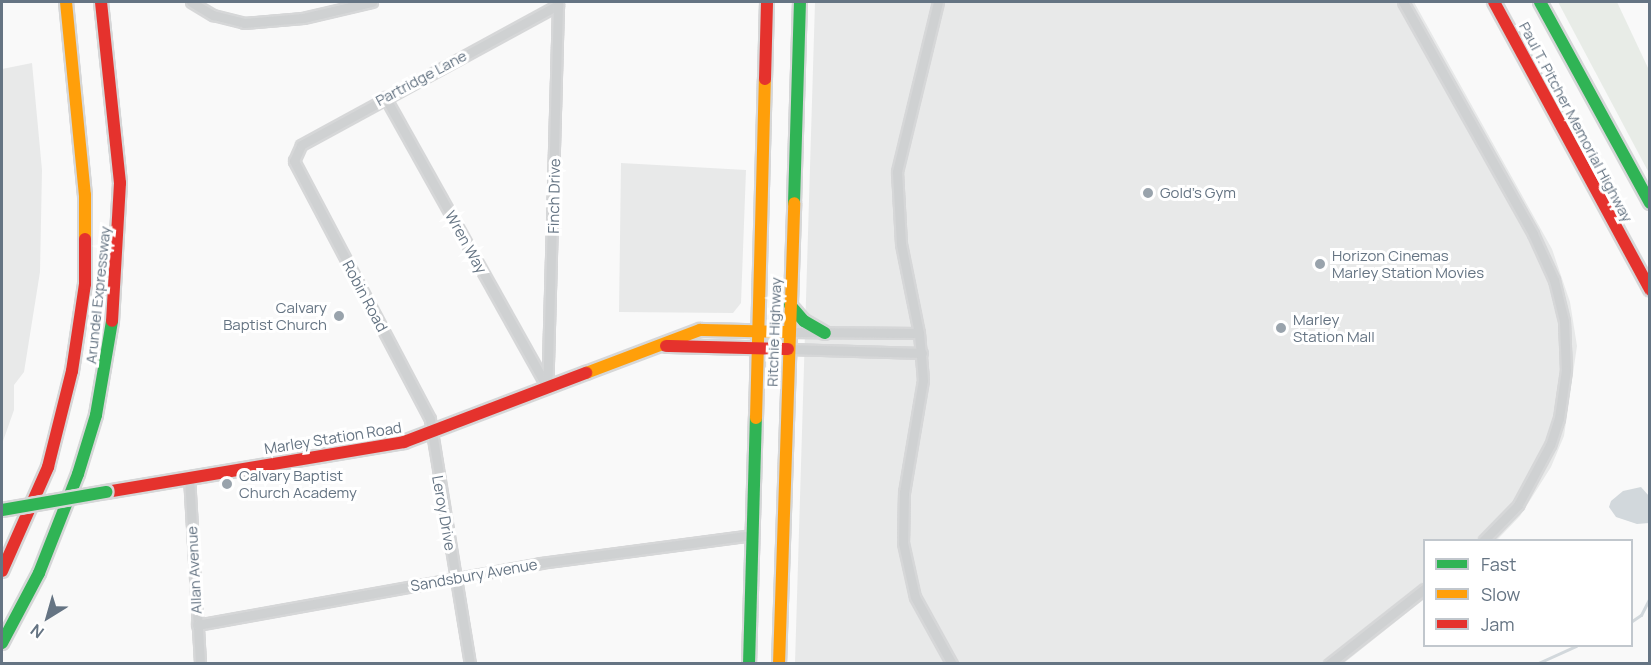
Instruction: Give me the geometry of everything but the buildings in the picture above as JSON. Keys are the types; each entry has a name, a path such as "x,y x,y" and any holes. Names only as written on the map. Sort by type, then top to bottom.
{"main road":[{"name":"Arundel Expressway","path":"2,571 48,467 72,371 85,284 85,195 66,2"},
{"name":"Arundel Expressway","path":"2,643 39,573 65,510 96,416 109,347 120,202 101,2"},
{"name":"Ritchie Highway","path":"748,663 767,2"},
{"name":"Ritchie Highway","path":"779,663 800,2"},
{"name":"Paul T. Pitcher Memorial Highway","path":"1494,2 1650,289"},
{"name":"Paul T. Pitcher Memorial Highway","path":"1540,2 1650,203"},
{"path":"790,304 804,321 825,333"},
{"name":"Marley Station Road","path":"2,510 189,477 372,449 431,434 547,387 700,330 789,333"},
{"name":"Marley Station Road","path":"655,346 788,349"}],"street":[{"path":"191,2 213,15 244,23 303,18 372,2"},
{"path":"938,2 897,172 901,244 922,353 920,412 904,492 903,543 915,597 952,663"},
{"path":"1403,2 1539,245 1554,280 1564,321 1564,385 1550,445 1518,504 1485,539"},
{"name":"Partridge Lane","path":"294,161 301,145 385,97 558,5"},
{"name":"Finch Drive","path":"547,387 558,5"},
{"name":"Wren Way","path":"385,97 547,387"},
{"name":"Robin Road","path":"294,161 430,419 431,434"},
{"path":"789,333 919,333"},
{"path":"788,349 922,353"},
{"name":"Leroy Drive","path":"431,434 470,663"},
{"name":"Allan Avenue","path":"189,477 200,663"},
{"name":"Sandsbury Avenue","path":"197,625 456,579 752,535"},
{"path":"1329,663 1423,591"}],"shaded area":[{"path":"815,2 1414,2 1552,249 1570,302 1577,346 1564,436 1551,467 1520,516 1498,539 1423,539 1423,600 1344,663 795,663"},
{"path":"1558,2 1617,2 1649,70 1649,173"},
{"path":"32,63 42,170 40,272 24,372 14,385 14,410 2,444 2,69"},
{"path":"621,163 746,170 741,303 733,313 619,312"},
{"path":"1641,487 1649,496 1649,523 1637,524 1616,517 1609,507 1611,501 1623,491"}],"waterway":[{"path":"1633,620 1641,615 1650,597"},
{"path":"1536,664 1574,647"}],"traffic: fast":[{"path":"794,203 800,2"},
{"path":"1540,2 1650,203"},
{"path":"790,305 804,321 825,333"},
{"path":"2,643 39,573 78,474 96,415 112,321"},
{"path":"749,664 756,418"},
{"path":"2,510 106,492"}],"traffic: slow":[{"path":"66,2 85,195 85,239"},
{"path":"756,418 765,79"},
{"path":"779,664 794,203"},
{"path":"586,373 700,330 789,332"}],"traffic: jam":[{"path":"101,2 120,183 112,321"},
{"path":"765,79 767,2"},
{"path":"1494,2 1650,289"},
{"path":"2,571 48,467 72,371 85,284 85,239"},
{"path":"666,346 788,349"},
{"path":"106,492 404,442 586,373"}],"place":[{"name":"Gold's Gym","path":"1148,193"},
{"name":"Horizon Cinemas Marley Station Movies","path":"1320,264"},
{"name":"Calvary Baptist Church","path":"339,316"},
{"name":"Marley Station Mall","path":"1281,328"},
{"name":"Calvary Baptist Church Academy","path":"227,484"}]}
